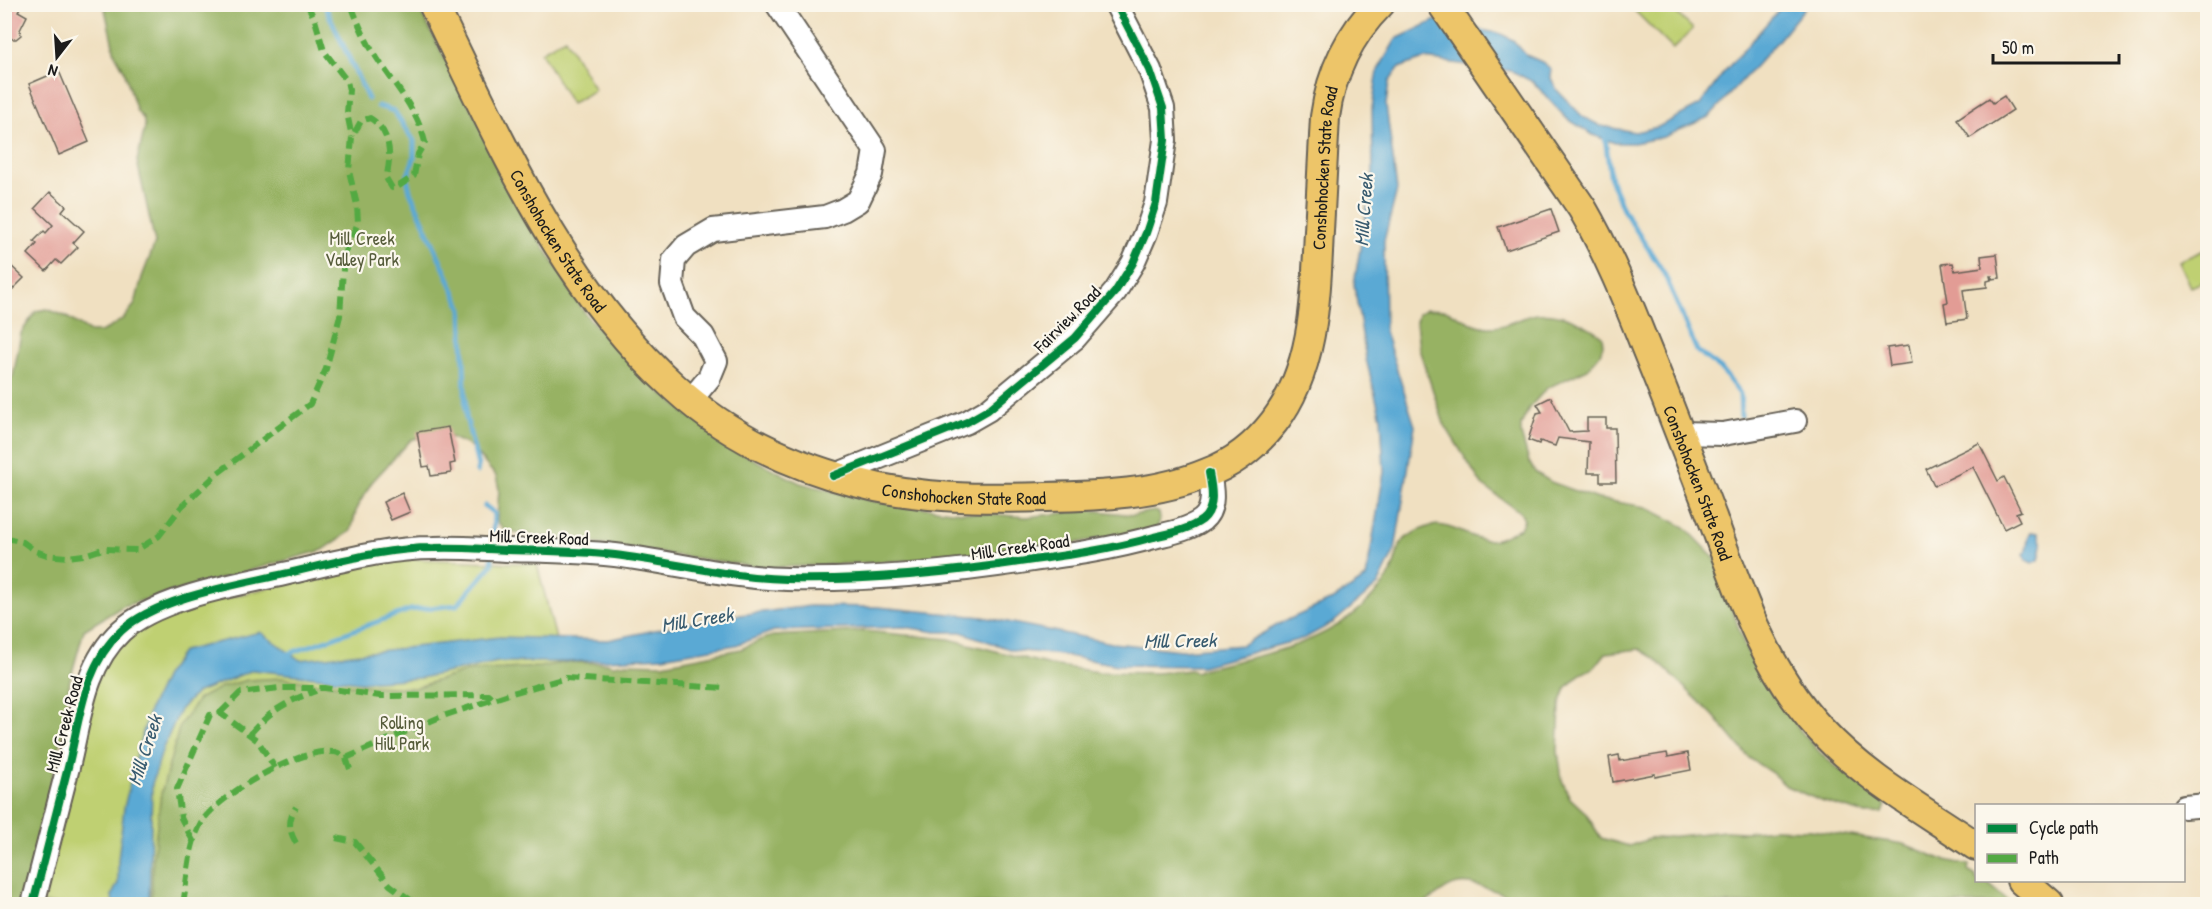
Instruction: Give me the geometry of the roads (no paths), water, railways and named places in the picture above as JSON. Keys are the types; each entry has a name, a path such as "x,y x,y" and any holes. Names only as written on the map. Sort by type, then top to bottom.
{"main road":[{"name":"Conshohocken State Road","path":"433,4 517,174 568,261 613,323 634,347 690,401 726,428 761,448 834,476 874,487 907,492 981,498 1101,496 1178,482 1229,463 1246,451 1276,420 1286,404 1303,363 1309,339 1317,278 1328,96 1333,77 1350,41 1380,4"},
{"name":"Conshohocken State Road","path":"1442,4 1582,208 1598,236 1612,264 1680,433 1749,619 1788,687 1819,728 1849,759 1887,787 1975,844"},
{"path":"2024,882 2049,904"}],"street":[{"path":"690,401 709,378 716,361 704,336 684,317 672,284 675,260 686,246 713,230 825,217 858,201 872,174 876,150 777,4"},
{"name":"Fairview Road","path":"834,476 967,422 988,410 1075,338 1115,292 1146,233 1156,203 1165,140 1162,108 1150,70 1116,4"},
{"path":"1680,433 1723,434 1795,421"},
{"name":"Mill Creek Road","path":"33,904 87,686 97,663 107,647 123,630 141,616 164,606 202,594 387,550 435,548 614,555 717,573 785,579 885,578 965,570 1108,549 1186,528 1204,518 1209,512 1212,492 1209,472"},
{"path":"2185,807 2208,805"}],"water":[{"name":"Mill Creek","path":"1783,5 1807,5 1709,117 1664,137 1634,143 1615,143 1593,135 1566,118 1533,82 1512,71 1424,59 1399,68 1389,82 1386,105 1397,190 1384,241 1385,332 1415,426 1395,550 1378,585 1333,623 1305,638 1202,666 1118,665 1061,655 1012,650 961,632 936,632 904,627 774,631 736,645 662,657 567,662 498,662 421,678 360,682 253,670 196,693 180,710 163,748 152,784 149,904 113,904 112,895 118,883 118,860 124,808 137,753 150,708 165,676 183,651 260,632 300,660 500,637 608,640 707,619 810,606 878,607 983,617 1112,643 1182,650 1242,645 1281,623 1332,600 1366,578 1384,472 1381,418 1366,359 1354,284 1373,172 1372,108 1378,70 1396,39 1436,20 1501,34 1513,40 1526,55 1551,69 1550,76 1557,90 1583,117 1601,126 1635,132 1658,127 1700,105 1724,72"},
{"path":"2031,532 2038,533 2042,545 2039,560 2032,563 2026,560 2024,555"}],"waterway":[{"path":"324,4 368,99"},
{"path":"378,106 394,111 414,141 414,158 407,178 410,191 462,309 466,417 478,466 477,472"},
{"path":"1605,137 1611,181 1624,211 1664,273 1697,351 1721,369 1740,394 1741,416"},
{"path":"485,506 494,513 493,543"},
{"path":"285,655 410,610 457,605 492,565 492,555"}],"park label":[{"name":"Mill Creek Valley Park","path":"362,248"},
{"name":"Rolling Hill Park","path":"402,732"}]}
